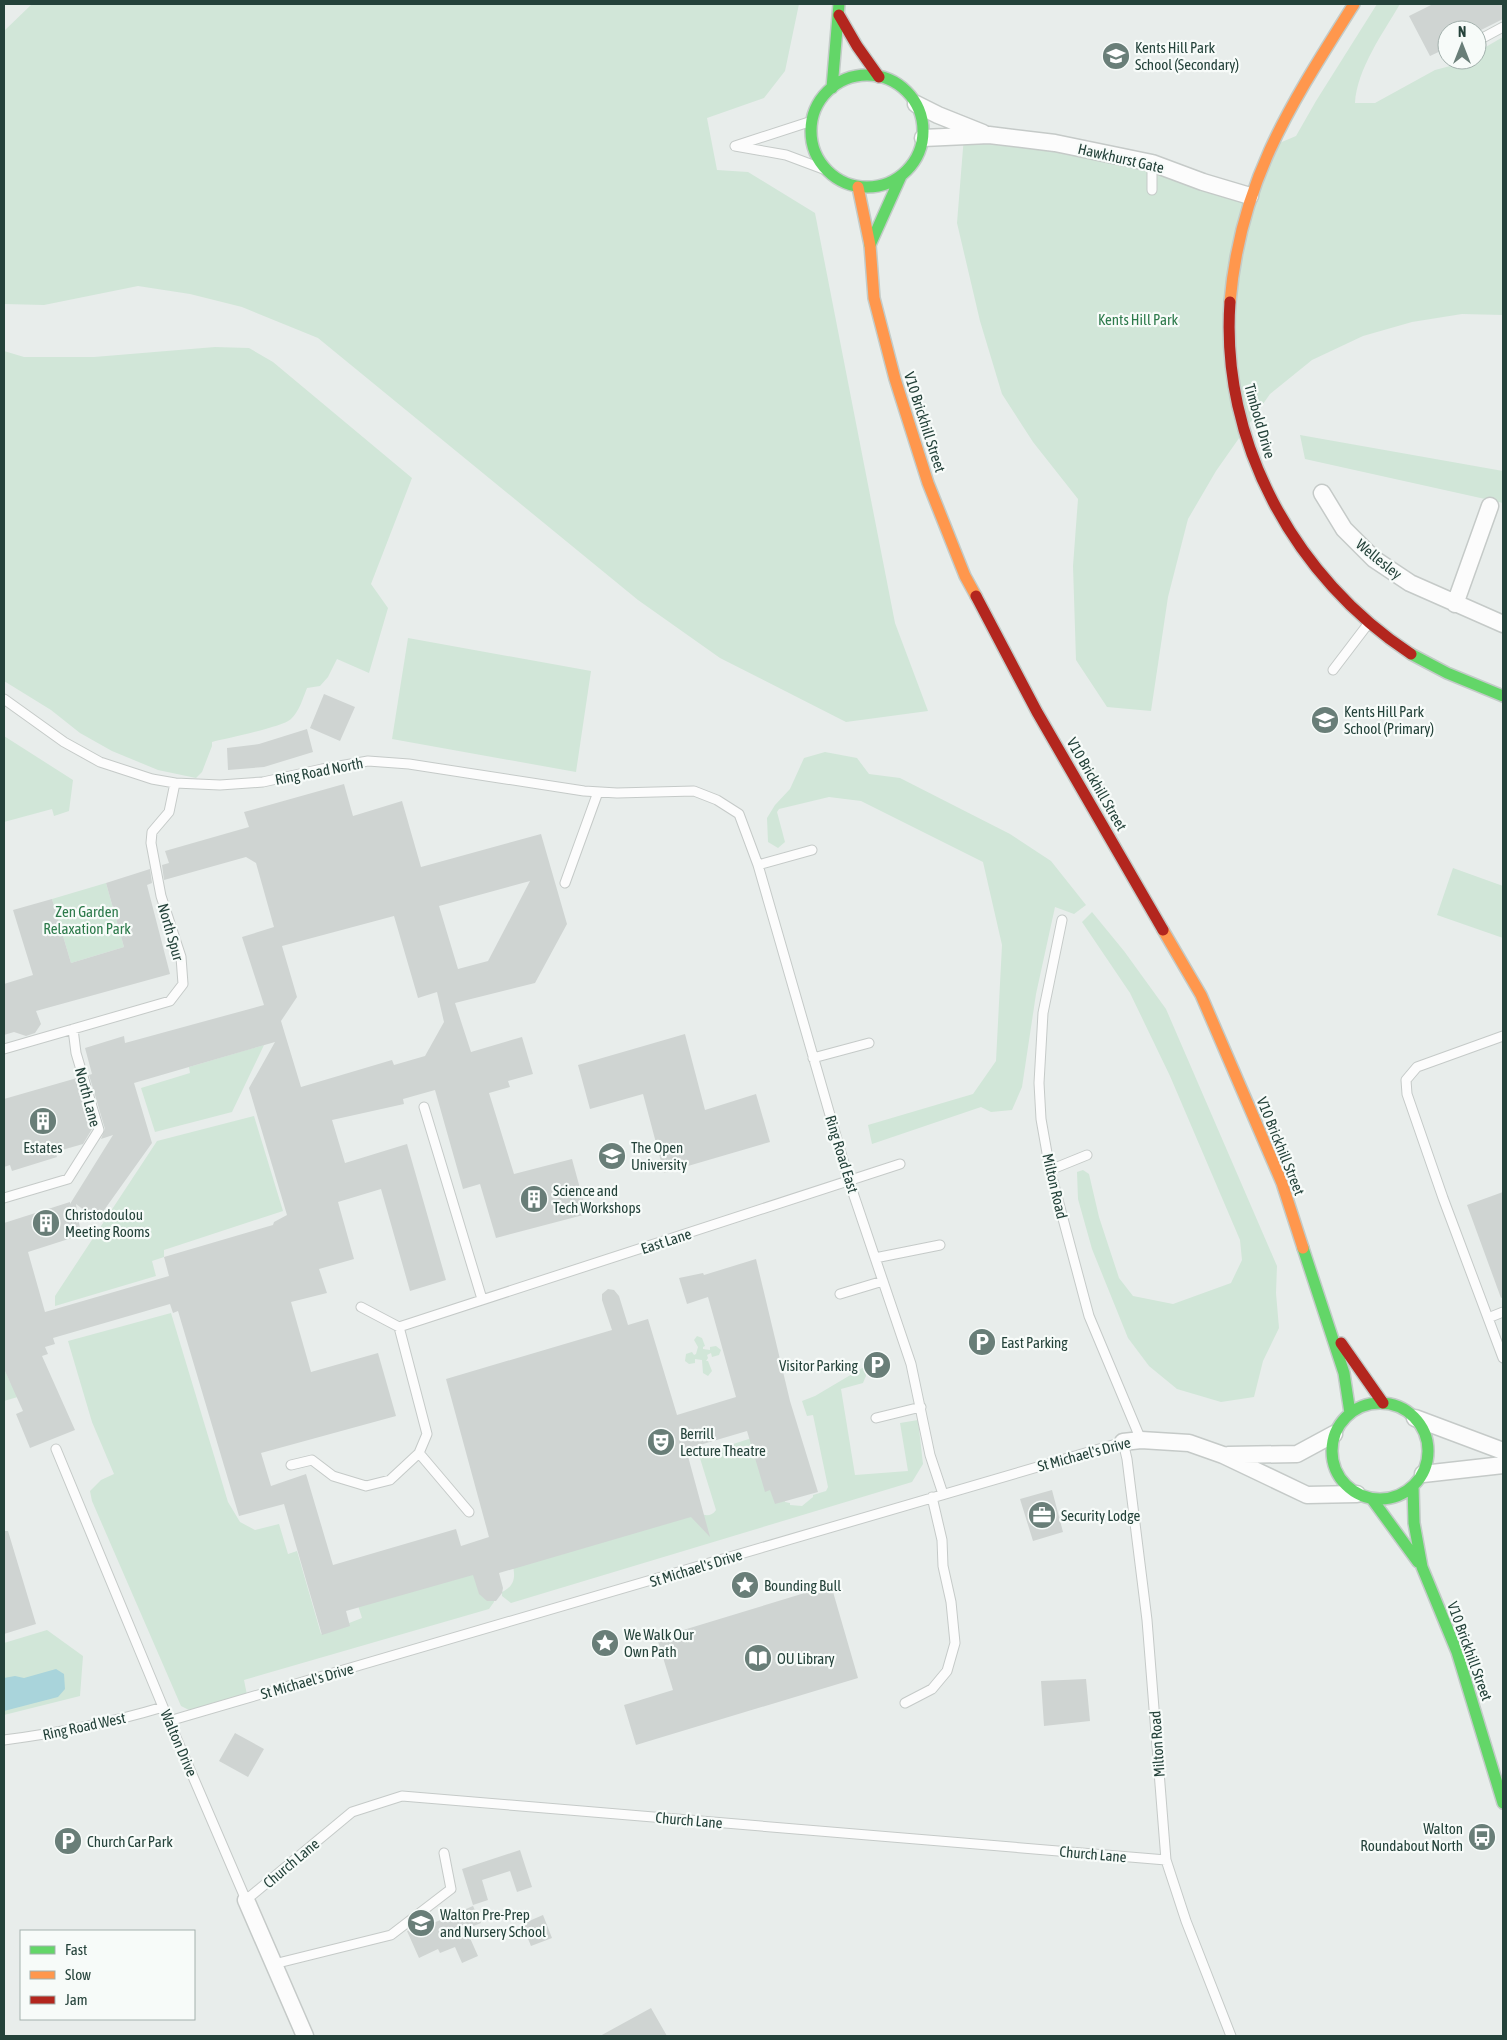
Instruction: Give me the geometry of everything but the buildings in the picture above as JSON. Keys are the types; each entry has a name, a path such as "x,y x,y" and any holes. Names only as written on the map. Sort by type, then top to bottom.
{"street":[{"name":"Timbold Drive","path":"1354,4 1307,80 1275,139 1250,196 1236,252 1229,306 1232,378 1238,408 1261,478 1289,532 1326,583 1368,623 1420,659 1458,679 1503,696"},
{"path":"839,9 857,46 879,77"},
{"path":"832,88 839,9"},
{"path":"863,76 879,77 894,82 916,104 922,120 923,138 919,152 912,165 901,176 881,186 858,187 841,181 826,170 816,156 811,138 812,121 816,108 832,88 846,80 863,76"},
{"name":"Hawkhurst Gate","path":"916,104 938,115 989,135"},
{"name":"Hawkhurst Gate","path":"923,138 989,135 1055,144 1152,162 1203,182 1250,196"},
{"name":"V10 Brickhill Street","path":"870,245 901,176"},
{"name":"V10 Brickhill Street","path":"858,187 870,245 874,298 895,380 928,483 965,576 1037,712 1201,996 1282,1184 1331,1328 1344,1373 1350,1413"},
{"name":"Wellesley","path":"1322,493 1344,529 1374,559 1410,583 1503,624"},
{"path":"1455,604 1490,506"},
{"name":"V10 Brickhill Street","path":"1331,1328 1384,1403"},
{"path":"1384,1403 1395,1405 1406,1410 1415,1418 1424,1431 1428,1445 1428,1460 1418,1480 1401,1494 1387,1499 1365,1496 1346,1486 1338,1475 1332,1455 1334,1434 1350,1413 1360,1407 1384,1403"},
{"path":"1415,1418 1503,1451"},
{"name":"St Michael's Drive","path":"1223,1455 1296,1454 1334,1434"},
{"name":"St Michael's Drive","path":"1123,1442 1141,1440 1189,1443 1223,1455 1307,1495 1365,1496"},
{"path":"1418,1480 1503,1465"},
{"name":"V10 Brickhill Street","path":"1418,1480 1414,1524 1422,1567 1457,1652 1503,1803"},
{"name":"V10 Brickhill Street","path":"1365,1496 1422,1567"},
{"name":"Walton Drive","path":"246,1900 305,2036"}],"lane":[{"path":"1487,36 1503,27"},
{"path":"812,121 735,146 786,155 826,170"},
{"path":"1152,162 1152,190"},
{"path":"1333,670 1368,623"},
{"name":"Ring Road North","path":"4,699 64,742 100,762 152,779 175,783 220,785 263,782 368,761 409,764 598,792 694,791 717,800 739,814"},
{"name":"North Spur","path":"4,1049 170,1001 183,984 181,957 161,896 151,844 152,832 169,812 175,783"},
{"path":"565,883 598,792"},
{"name":"Ring Road East","path":"739,814 758,865 849,1181 911,1364 930,1455 943,1494"},
{"path":"758,865 812,850"},
{"name":"Milton Road","path":"1062,920 1043,1013 1039,1083 1041,1119 1050,1170 1089,1316 1141,1440"},
{"name":"North Lane","path":"4,1198 68,1179 99,1130 76,1053 73,1029"},
{"path":"1503,1036 1417,1067 1406,1080 1410,1103 1503,1358"},
{"path":"813,1058 869,1043"},
{"path":"424,1108 482,1299"},
{"path":"1050,1170 1087,1154"},
{"name":"East Lane","path":"399,1327 900,1164"},
{"path":"875,1258 940,1244"},
{"path":"840,1294 883,1281"},
{"path":"292,1465 312,1460 333,1476 366,1486 390,1480 419,1454 427,1434 399,1327 361,1306"},
{"path":"1488,1318 1503,1312"},
{"path":"876,1418 921,1407"},
{"name":"Milton Road","path":"1123,1442 1127,1459 1147,1620 1166,1860 1186,1921 1230,2036"},
{"name":"St Michael's Drive","path":"169,1721 1123,1442"},
{"name":"Walton Drive","path":"56,1449 163,1707 246,1900"},
{"path":"419,1454 469,1512"},
{"path":"905,1702 932,1689 946,1671 955,1643 951,1602 943,1566 942,1540 932,1497"},
{"name":"Ring Road West","path":"4,1740 57,1733 117,1721 163,1707"},
{"name":"Church Lane","path":"246,1900 352,1812 402,1796 1166,1860"},
{"path":"274,1964 391,1935 451,1889 444,1853"}],"green space":[{"path":"32,4 799,4 785,71 764,98 707,118 717,170 748,172 815,213 895,623 928,711 846,722 720,658 638,600 318,338 242,307 190,294 138,286 44,305 4,304 4,31"},
{"name":"Kents Hill Park","path":"1377,4 1400,4 1379,39 1360,77 1355,103 1375,103 1437,69 1487,70 1487,46 1503,37 1503,315 1462,314 1412,322 1363,336 1312,360 1270,394 1216,471 1188,519 1168,597 1151,711 1107,707 1076,660 1073,566 1078,499 1033,442 1002,394 980,321 957,223 964,136 1055,143 1250,196 1270,147 1296,136"},
{"path":"215,347 249,348 273,362 412,478 371,584 388,608 369,673 337,659 328,677 320,686 307,688 299,709 291,719 266,729 212,742 202,772 196,778 158,770 112,751 80,733 51,710 4,681 4,351 24,357 94,357"},
{"path":"1300,435 1503,471 1503,503 1305,459"},
{"path":"408,638 591,671 576,772 392,739"},
{"path":"4,736 73,780 69,811 54,816 52,809 4,822"},
{"path":"825,752 857,758 869,774 900,778 1010,834 1051,861 1086,905 1074,914 1055,907 1036,994 1022,1087 1012,1110 991,1112 981,1107 872,1144 868,1125 973,1094 996,1061 1002,945 983,862 861,801 829,797 779,809 777,812 785,842 778,848 768,842 767,818 775,805 790,789 804,758"},
{"path":"1453,868 1503,886 1503,938 1437,915"},
{"name":"Zen Garden Relaxation Park","path":"106,883 124,947 71,963 52,899"},
{"path":"1092,912 1124,951 1166,1009 1277,1266 1276,1293 1279,1328 1263,1361 1254,1397 1221,1402 1177,1389 1149,1366 1128,1338 1092,1249 1078,1199 1077,1172 1083,1170 1089,1174 1099,1217 1119,1278 1133,1296 1173,1304 1231,1283 1242,1260 1240,1240 1170,1076 1130,993 1082,922"},
{"path":"264,1045 232,1112 155,1132 141,1088 190,1073 189,1067"},
{"path":"254,1116 283,1211 164,1250 164,1257 152,1261 156,1276 55,1306 55,1296 157,1141"},
{"path":"171,1313 228,1502 240,1522 255,1530 279,1524 288,1554 297,1551 321,1634 362,1618 355,1596 475,1561 494,1598 494,1602 489,1609 244,1680 247,1695 197,1710 189,1710 181,1706 92,1501 90,1491 101,1480 114,1474 92,1422 68,1341"},
{"path":"697,1336 702,1338 705,1346 703,1349 710,1350 710,1347 716,1346 721,1350 719,1355 712,1357 711,1353 707,1355 706,1361 708,1361 712,1371 708,1376 703,1373 702,1360 695,1359 695,1363 689,1364 685,1361 686,1354 692,1352 694,1355 696,1354 698,1347 694,1340"},
{"path":"864,1367 866,1376 863,1383 841,1389 855,1475 908,1471 900,1423 918,1420 923,1464 912,1482 511,1603 502,1596 502,1592 512,1584 514,1572 512,1563 700,1514 707,1515 713,1513 716,1510 699,1455 755,1437 785,1502 790,1503 790,1505 802,1506 813,1495 826,1491 828,1487 813,1415 807,1416 802,1401 815,1396"},
{"path":"4,1369 11,1384 21,1396 4,1401"},
{"path":"47,1630 83,1656 80,1696 4,1715 4,1643"}],"water":[{"path":"56,1669 64,1674 65,1689 58,1697 4,1711 4,1678 15,1676 24,1678"}],"traffic: fast":[{"path":"832,88 839,4"},
{"path":"867,75 888,80 906,92 918,110 923,131 918,152 906,170 888,182 867,187 846,182 828,170 816,152 811,131 816,110 828,92 846,80 867,75"},
{"path":"870,245 901,176"},
{"path":"1411,654 1447,673 1503,696"},
{"path":"1303,1248 1344,1373 1350,1413"},
{"path":"1380,1403 1398,1407 1414,1417 1424,1433 1428,1451 1424,1469 1414,1485 1398,1495 1380,1499 1362,1495 1346,1485 1336,1469 1332,1451 1336,1433 1346,1417 1362,1407 1380,1403"},
{"path":"1413,1486 1414,1523 1422,1567 1457,1652 1503,1803"},
{"path":"1372,1499 1418,1562"}],"traffic: slow":[{"path":"1230,302 1236,259 1245,218 1257,181 1272,145 1290,110 1354,4"},
{"path":"858,187 870,245 874,298 895,379 928,483 965,576 976,596"},
{"path":"1163,930 1201,995 1282,1183 1303,1248"}],"traffic: jam":[{"path":"839,15 857,46 879,77"},
{"path":"1230,302 1230,354 1238,405 1252,455 1273,502 1300,546 1332,587 1370,623 1411,654"},
{"path":"976,596 1037,712 1163,930"},
{"path":"1341,1343 1383,1403"}],"place":[{"name":"Kents Hill Park School (Secondary)","path":"1116,56"},
{"name":"Kents Hill Park School (Primary)","path":"1325,720"},
{"name":"Estates","path":"43,1121"},
{"name":"The Open University","path":"612,1156"},
{"name":"Science and Tech Workshops","path":"534,1199"},
{"name":"Christodoulou Meeting Rooms","path":"46,1223"},
{"name":"East Parking","path":"982,1342"},
{"name":"Visitor Parking","path":"877,1365"},
{"name":"Berrill Lecture Theatre","path":"661,1442"},
{"name":"Security Lodge","path":"1042,1515"},
{"name":"Bounding Bull","path":"745,1585"},
{"name":"We Walk Our Own Path","path":"605,1643"},
{"name":"OU Library","path":"758,1658"},
{"name":"Walton Roundabout North","path":"1482,1837"},
{"name":"Church Car Park","path":"68,1841"},
{"name":"Walton Pre-Prep and Nursery School","path":"421,1923"}]}
